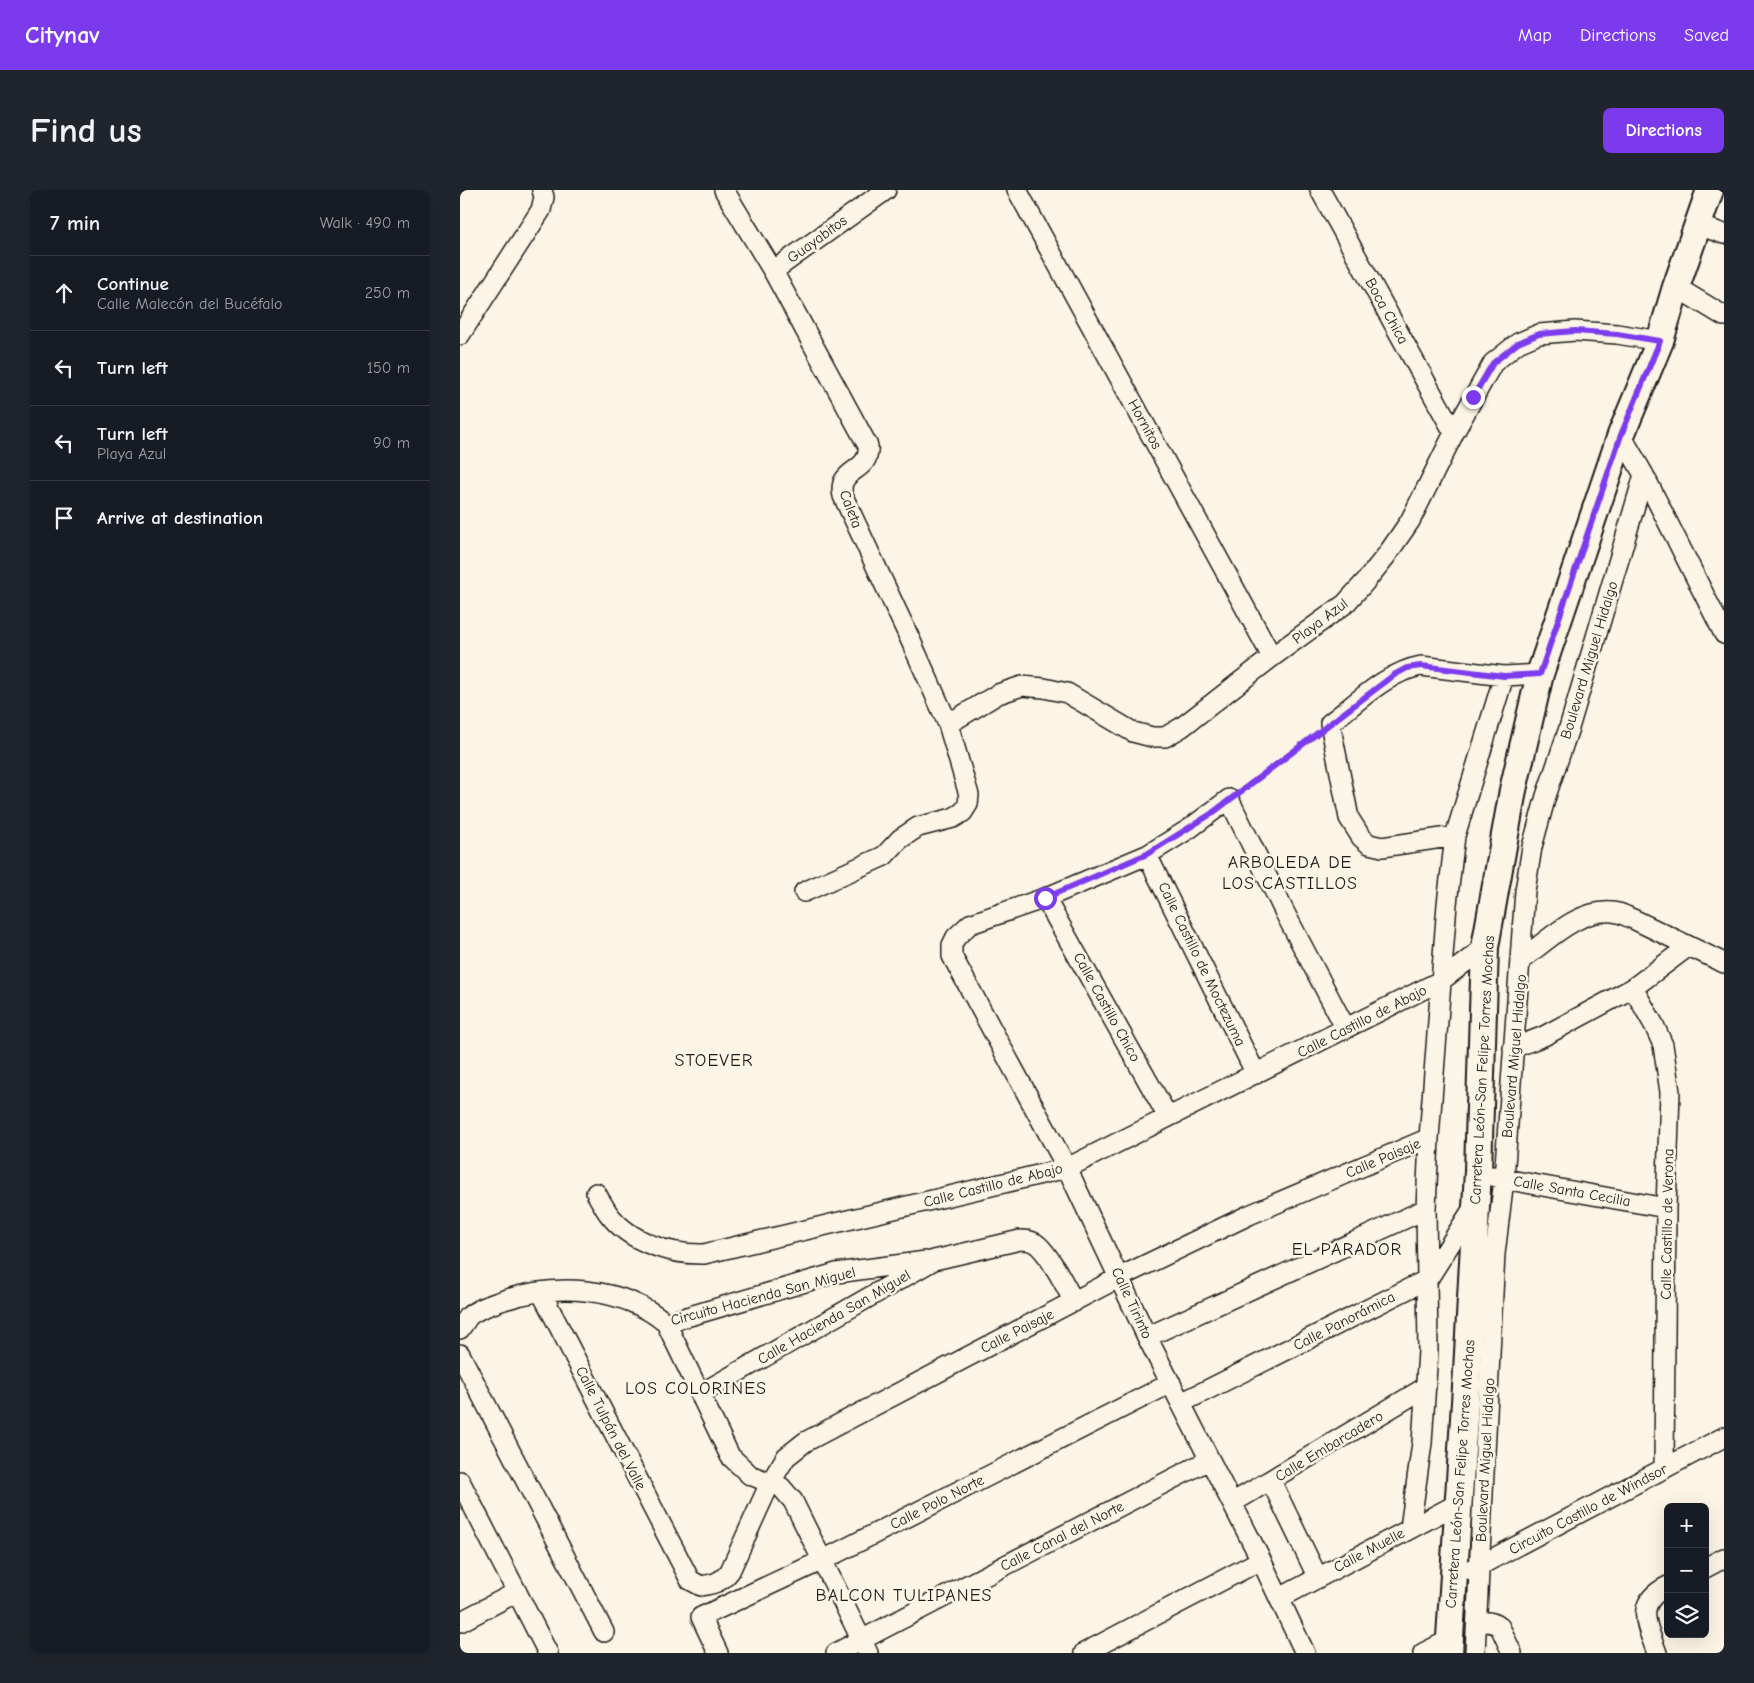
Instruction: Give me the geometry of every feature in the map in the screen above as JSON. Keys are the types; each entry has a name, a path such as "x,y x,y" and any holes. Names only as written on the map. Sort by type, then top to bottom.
{"main road":[{"name":"Carretera León-San Felipe Torres Mochas","path":"1449,1646 1478,1171 1485,947 1514,790 1540,674 1621,435 1660,341 1676,287 1698,226 1714,194"}],"street":[{"path":"460,335 541,210 544,197 542,190"},
{"name":"Caleta","path":"724,190 773,271 868,446 869,455 865,462 844,479 841,487 843,496 948,724 969,795 968,804 963,812 953,818 918,827 900,839 884,856 804,892"},
{"name":"Guayabitos","path":"773,271 886,190"},
{"name":"Hornitos","path":"1017,190 1272,657"},
{"name":"Boca Chica","path":"1320,190 1454,433"},
{"path":"1698,226 1724,234"},
{"path":"1676,287 1724,316"},
{"name":"Playa Azul","path":"948,724 998,694 1022,686 1067,693 1133,732 1152,737 1165,737 1182,727 1272,657 1345,604 1365,582 1410,521 1454,433 1493,363 1518,343 1539,334 1575,331 1617,334 1660,341"},
{"path":"1621,435 1644,475 1724,634"},
{"name":"Boulevard Miguel Hidalgo","path":"1475,1653 1495,1254 1504,1179 1525,891 1532,847 1644,475"},
{"path":"1455,836 1382,847 1369,844 1361,837 1350,818 1330,723 1394,675 1407,668 1421,666 1504,676 1540,674"},
{"path":"1410,1528 1422,1443 1426,1387 1428,1279 1426,1209 1429,1138 1447,904 1455,836 1504,676"},
{"path":"1045,898 1147,854 1189,829 1229,799 1286,915 1346,1029"},
{"name":"Calle Castillo de Moctezuma","path":"1147,854 1256,1074"},
{"name":"Calle Tirinto","path":"1045,898 970,924 956,937 952,945 952,956 1067,1168 1147,1337 1261,1560 1305,1653"},
{"name":"Calle Castillo Chico","path":"1045,898 1168,1117"},
{"path":"1521,960 1578,920 1591,914 1603,912 1618,913 1633,919 1724,963"},
{"path":"1513,1048 1544,1036 1633,988 1688,946"},
{"name":"Calle Castillo de Abajo","path":"596,1193 608,1214 623,1229 639,1239 688,1255 704,1254 1067,1168 1442,980 1485,947"},
{"name":"Calle Castillo de Verona","path":"1633,988 1663,1045 1670,1092 1666,1208 1664,1469"},
{"name":"Calle Paisaje","path":"682,1564 690,1580 701,1586 715,1584 726,1577 767,1488 786,1457 805,1442 1120,1277 1249,1215 1429,1138"},
{"name":"Calle Santa Cecilia","path":"1478,1171 1504,1179 1666,1208"},
{"path":"1428,1279 1476,1204"},
{"path":"1147,1337 1426,1209"},
{"name":"Circuito Hacienda San Miguel","path":"460,1329 470,1316 490,1304 518,1296 570,1289 624,1300 652,1311 666,1323 836,1273 939,1259 1029,1240 1044,1250 1074,1302"},
{"name":"Calle Hacienda San Miguel","path":"700,1394 939,1259"},
{"name":"Calle Panorámica","path":"1181,1403 1428,1279"},
{"name":"Calle Tulpán del Valle","path":"541,1292 682,1564"},
{"path":"666,1323 730,1456 767,1488 781,1487 793,1501 865,1646"},
{"path":"460,1354 604,1632"},
{"name":"Calle Polo Norte","path":"718,1653 701,1617 822,1560 1171,1383"},
{"name":"Calle Embarcadero","path":"1232,1503 1426,1387"},
{"name":"Circuito Castillo de Windsor","path":"1453,1580 1724,1437"},
{"name":"Calle Canal del Norte","path":"836,1653 865,1646 1209,1460"},
{"path":"460,1481 466,1507 517,1592 548,1653"},
{"path":"1271,1481 1318,1578"},
{"name":"Calle Muelle","path":"1280,1598 1410,1528 1459,1504"},
{"path":"1709,1566 1724,1558"},
{"path":"1084,1653 1261,1560"},
{"path":"1658,1653 1645,1621 1645,1609 1654,1594 1664,1588"},
{"path":"460,1622 517,1592"},
{"path":"1477,1621 1497,1624 1512,1653"},
{"path":"1423,1653 1449,1646"}],"path":[{"path":"1229,799 1330,723"}],"district":[{"name":"ARBOLEDA DE LOS CASTILLOS","path":"1290,872"},
{"name":"STOEVER","path":"714,1060"},
{"name":"EL PARADOR","path":"1347,1249"},
{"name":"LOS COLORINES","path":"696,1388"},
{"name":"BALCON TULIPANES","path":"904,1595"}],"route":[{"path":"1045,898 1147,854 1189,829 1394,675 1407,668 1421,666 1504,676 1540,674 1621,435 1660,341 1617,334 1575,331 1539,334 1518,343 1493,363 1473,397"}]}
